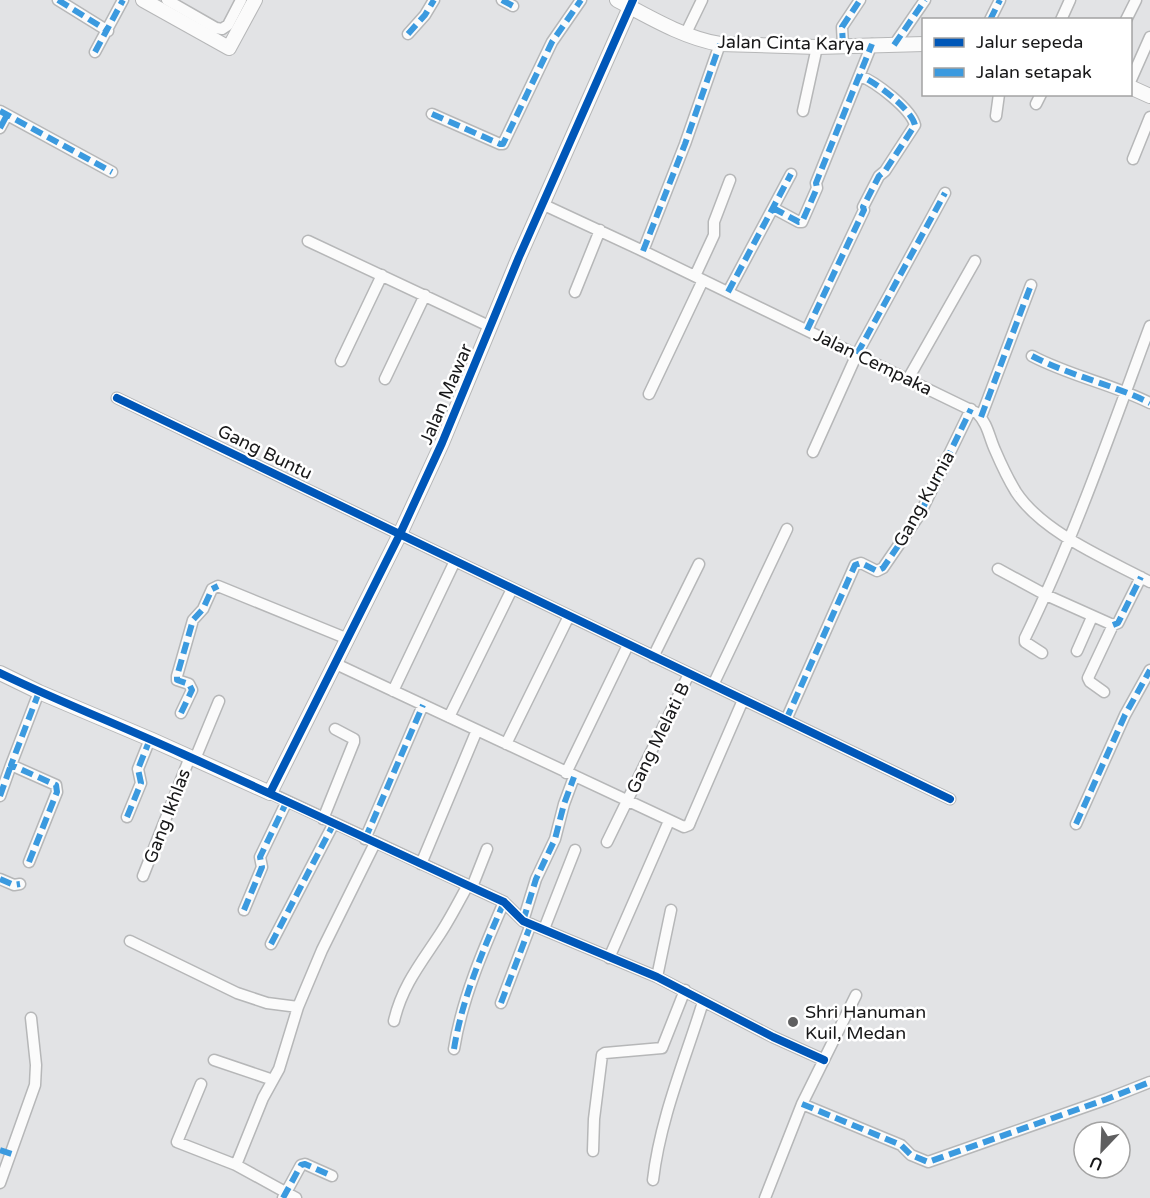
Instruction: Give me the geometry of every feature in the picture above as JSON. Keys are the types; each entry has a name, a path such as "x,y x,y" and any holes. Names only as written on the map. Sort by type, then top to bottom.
{"street":[{"path":"58,0 108,31"},
{"path":"95,52 123,0"},
{"path":"143,0 229,48 255,0"},
{"path":"167,0 216,28 222,29 228,25 241,0"},
{"path":"408,34 425,15 434,0"},
{"path":"502,0 513,6"},
{"path":"432,114 503,144 552,42 582,0"},
{"name":"Jalan Cinta Karya","path":"617,0 631,3 706,42 817,46 922,44"},
{"path":"686,33 702,0"},
{"path":"843,45 842,27 860,0"},
{"path":"894,45 925,0"},
{"path":"991,18 1000,0"},
{"path":"1062,18 1070,0"},
{"path":"1127,18 1136,0"},
{"name":"Jalan Mawar","path":"270,793 400,534 442,443 542,204 631,3"},
{"path":"1132,82 1150,37"},
{"path":"643,250 685,144 720,44"},
{"path":"773,208 802,222 872,44"},
{"path":"804,111 817,46"},
{"path":"807,330 864,210 863,207 871,189 915,125 914,120 894,99 860,76"},
{"path":"1132,85 1150,96"},
{"path":"996,116 998,96"},
{"path":"0,128 4,113 112,172"},
{"path":"1133,159 1150,117"},
{"path":"728,292 791,174"},
{"path":"649,394 699,278 714,235 714,222 730,180"},
{"path":"813,452 857,354 945,193"},
{"name":"Jalan Cempaka","path":"542,204 643,250 971,409 985,422 994,448 1016,492 1028,507 1043,521 1069,538 1146,579"},
{"path":"574,292 600,230"},
{"path":"308,241 491,327"},
{"path":"908,379 975,261"},
{"path":"341,361 382,275"},
{"path":"981,417 1031,285"},
{"path":"385,379 425,295"},
{"path":"1042,653 1028,645 1025,638 1046,595 1069,538 1150,326"},
{"path":"1032,356 1097,384 1126,391 1150,403"},
{"name":"Gang Buntu","path":"117,398 950,800"},
{"name":"Gang Kurnia","path":"786,720 855,565 861,563 877,571 883,568 920,514 971,409"},
{"path":"713,685 787,530"},
{"path":"393,691 455,561"},
{"path":"653,657 699,564"},
{"path":"998,569 1046,595 1113,625"},
{"path":"1104,692 1088,678 1113,625 1118,623 1146,579"},
{"path":"181,713 192,687 178,681 177,676 193,620 203,609 215,587 218,586 348,639"},
{"path":"449,717 512,589"},
{"path":"506,744 569,616"},
{"path":"1077,651 1092,617"},
{"path":"501,1003 527,922 536,879 555,839 570,775 628,645"},
{"path":"336,663 570,775 669,821 686,826 743,700"},
{"path":"1076,824 1125,715 1150,670"},
{"name":"Gang Melati B","path":"608,842 689,674"},
{"path":"1,676 150,739 470,886 504,902 527,922 685,990 703,1002 824,1060"},
{"path":"0,796 39,692"},
{"name":"Gang Ikhlas","path":"143,876 192,758 219,701"},
{"path":"236,1165 256,1113 283,1059 298,1007 370,841 423,705"},
{"path":"271,944 328,821 354,742 354,739 335,729"},
{"path":"422,864 477,730"},
{"path":"127,817 141,783 138,769 150,739"},
{"path":"11,765 56,785 57,789 29,862"},
{"path":"244,910 262,867 260,857 286,801"},
{"path":"609,958 669,821"},
{"path":"393,1021 404,988 470,886 487,849"},
{"path":"544,929 575,850"},
{"path":"0,879 14,885 20,884"},
{"path":"454,1048 459,1022 504,902"},
{"path":"657,977 671,910"},
{"path":"130,941 237,993 267,1003 298,1007"},
{"path":"593,1151 594,1119 602,1054 662,1048 685,990"},
{"path":"765,1198 802,1104 856,995"},
{"path":"653,1179 660,1138 703,1002"},
{"path":"0,1183 35,1086 36,1065 31,1018"},
{"path":"214,1060 273,1080"},
{"path":"802,1104 901,1145 912,1155 928,1162 1150,1082"},
{"path":"201,1084 177,1142 236,1165 288,1196 303,1164 333,1176"},
{"path":"0,1150 12,1154"}],"marked path":[{"path":"58,0 108,31"},
{"path":"95,52 123,0"},
{"path":"408,34 425,15 434,0"},
{"path":"502,0 513,6"},
{"path":"432,114 503,144 552,42 581,0"},
{"path":"843,45 842,27 860,0"},
{"path":"894,45 925,0"},
{"path":"991,18 1000,0"},
{"path":"643,251 685,144 720,44"},
{"path":"773,208 802,222 872,44"},
{"path":"807,330 879,176 885,171 915,125 907,111 892,97 860,76"},
{"path":"0,111 112,172"},
{"path":"0,128 7,115"},
{"path":"728,292 791,174"},
{"path":"857,354 945,193"},
{"path":"981,417 1031,285"},
{"path":"1032,356 1150,403"},
{"path":"786,720 855,565 861,563 877,571 883,568 920,514 971,409"},
{"path":"1113,625 1118,623 1141,577"},
{"path":"181,713 192,690 189,684 177,680 177,676 193,620 203,609 212,589 218,586"},
{"path":"1076,824 1125,715 1150,670"},
{"path":"29,862 57,792 56,785 11,765 39,692"},
{"path":"365,839 423,705"},
{"path":"127,817 141,783 138,769 150,739"},
{"path":"0,796 11,765"},
{"path":"523,921 536,879 555,839 574,777"},
{"path":"244,910 262,867 260,857 287,801"},
{"path":"271,944 334,823"},
{"path":"0,879 14,885 20,884"},
{"path":"454,1049 468,992 504,902"},
{"path":"501,1003 531,924"},
{"path":"802,1104 901,1145 911,1155 928,1162 1150,1082"},
{"path":"0,1150 12,1154"},
{"path":"283,1198 301,1165 305,1164 332,1176"}],"cycle path":[{"path":"270,793 400,534 442,443 519,257 633,0"},
{"path":"117,398 950,799"},
{"path":"0,673 223,772 504,902 523,921 657,977 773,1037 824,1060"}],"place":[{"name":"Shri Hanuman Kuil, Medan","path":"793,1022"}]}
